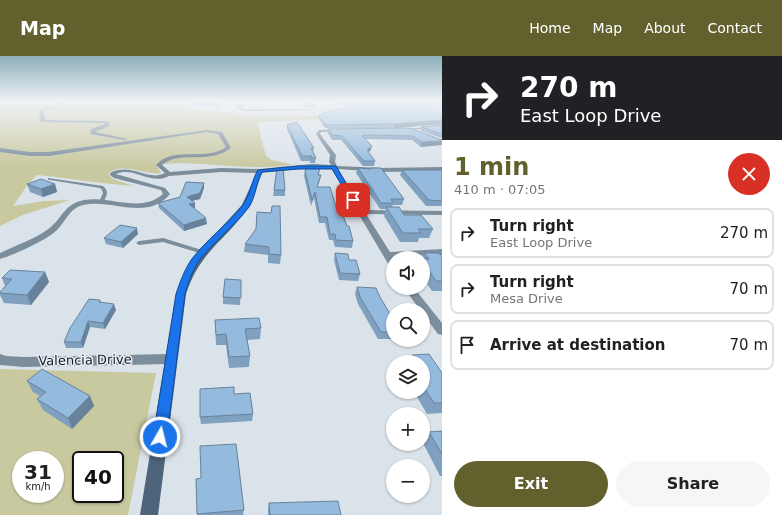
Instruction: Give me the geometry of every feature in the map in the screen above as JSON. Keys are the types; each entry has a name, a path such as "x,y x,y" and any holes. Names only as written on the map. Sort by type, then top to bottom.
{"street":[{"path":"108,123 108,125 93,130 92,133 141,141"},
{"path":"394,130 442,126"},
{"path":"409,129 422,135"},
{"path":"347,130 327,130 318,134 333,155 332,162 334,167 386,253"},
{"path":"0,150 30,154 49,154 211,131 220,133 228,146 226,151 212,155 164,160 159,165 168,174"},
{"path":"0,256 54,229 61,222 67,210 74,205 83,202 102,202 132,206 146,206 164,198 167,194 163,189 116,177 112,174 122,170 156,178 163,177 168,174 221,170 260,171 305,167 380,170 442,169"},
{"path":"149,515 182,288 195,261 202,252 246,206 260,171"},
{"path":"361,212 442,213"},
{"path":"430,253 442,252"},
{"path":"414,295 442,331"},
{"name":"Valencia Drive","path":"0,359 4,361 17,362 171,359"}],"lane":[{"path":"50,178 101,187 104,189 105,193 102,202"},
{"path":"139,243 163,240 202,252"}],"green space":[{"path":"0,123 257,123 266,156 272,160 294,165 240,167 175,163 156,165 161,173 148,173 120,169 114,170 108,174 113,179 134,186 37,175 29,183 13,206 44,201 70,200 23,215 0,226"},
{"path":"0,369 156,373 128,515 0,515"}],"building":[{"path":"298,123 314,148 311,148 316,158 311,158 312,156 302,156 287,125"},
{"path":"324,123 402,123 395,124 325,125"},
{"path":"442,125 442,134 421,127"},
{"path":"409,128 442,141 422,142 413,136 365,135 362,136 372,146 367,150 375,161 364,161 342,136 333,135 328,129"},
{"path":"308,165 319,165 320,168 318,175 321,175 317,187 330,187 337,210 341,210 347,226 349,226 353,241 336,240 335,234 330,234 327,217 320,217 315,192 312,200 305,171"},
{"path":"283,167 285,190 274,190 277,168"},
{"path":"358,168 381,168 404,199 391,199 393,203 381,203"},
{"path":"402,170 442,170 442,201 429,200"},
{"path":"41,179 55,184 41,189 27,184"},
{"path":"186,182 204,183 200,193 187,197 195,203 189,204 206,218 184,225 158,203 180,197"},
{"path":"272,206 280,206 281,255 269,254 269,247 245,244 256,229 257,212 271,213"},
{"path":"386,207 399,207 404,215 421,215 433,229 418,229 421,233 403,233"},
{"path":"120,225 137,228 121,242 104,238"},
{"path":"335,253 348,254 349,260 356,260 360,274 340,273"},
{"path":"430,253 439,253 442,257 442,281 436,281 430,272"},
{"path":"10,270 45,272 27,295 0,293 12,279 2,278"},
{"path":"225,279 241,280 241,298 223,297"},
{"path":"357,287 376,288 386,307 386,332 381,332 360,297"},
{"path":"89,299 114,304 103,323 88,321 81,342 64,342 70,328"},
{"path":"259,318 261,328 245,329 250,356 229,357 226,334 216,335 215,320"},
{"path":"430,355 442,373 442,403 434,403 430,397"},
{"path":"42,369 90,396 68,418 37,399 46,392 27,381"},
{"path":"234,387 234,394 250,393 253,414 200,417 200,389"},
{"path":"442,431 442,454 430,434 430,432"},
{"path":"236,444 244,510 197,514 196,479 201,478 200,446"},
{"path":"338,501 341,515 270,515 269,503"}],"route":[{"path":"160,437 181,294 186,278 195,261 204,250 246,206 260,171 268,169 316,166 334,167 353,200"}]}
